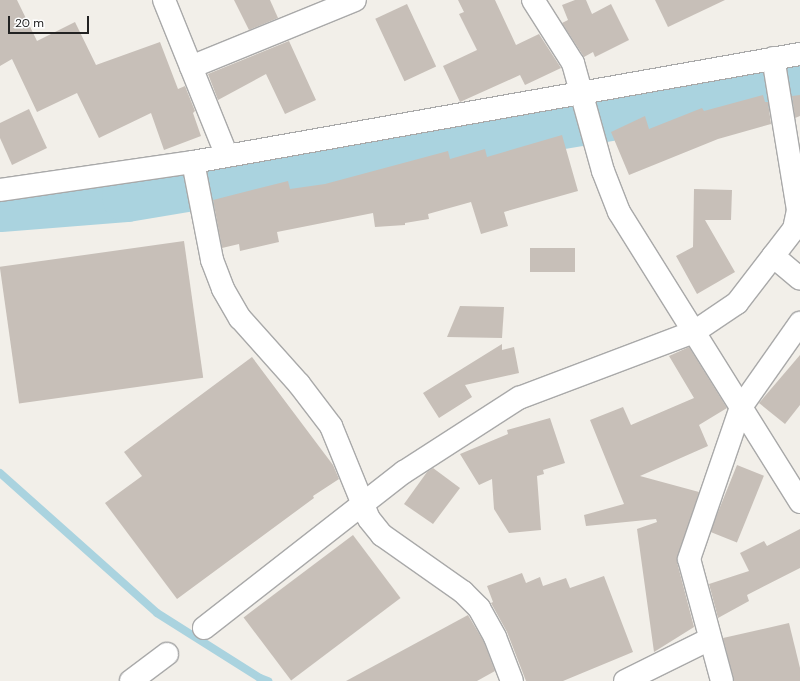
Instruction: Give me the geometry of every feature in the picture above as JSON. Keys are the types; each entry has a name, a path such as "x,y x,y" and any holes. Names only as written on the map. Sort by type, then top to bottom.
{"street":[{"path":"164,0 227,156"},
{"path":"191,67 355,0"},
{"path":"533,0 573,63 583,91 603,171 619,212 800,502"},
{"path":"0,190 194,162 583,91 800,54"},
{"path":"204,628 404,472 519,398 694,332 737,303 794,229 798,210 773,58"},
{"path":"194,162 212,260 223,289 240,318 300,384 332,426 369,519 382,535 463,592 479,608 495,637 512,681"},
{"path":"773,256 800,279"},
{"path":"722,681 689,559 741,407 800,323"},
{"path":"625,681 710,639"},
{"path":"131,681 167,654"}],"building":[{"path":"0,0 17,0 37,41 75,22 96,65 160,42 178,89 185,86 195,111 193,113 201,136 164,150 151,113 99,138 77,93 37,112 12,59 0,66"},
{"path":"234,0 270,0 278,18 249,30"},
{"path":"458,0 495,0 516,45 539,34 561,68 525,85 520,75 460,102 443,66 477,50 459,14 464,12"},
{"path":"575,0 586,0 592,14 611,4 629,40 595,57 593,52 584,57 562,23 568,20 562,5"},
{"path":"655,0 725,0 668,27"},
{"path":"407,4 436,67 404,81 375,19"},
{"path":"289,41 316,100 285,114 266,74 218,100 208,74"},
{"path":"763,95 765,102 768,102 771,124 718,139 629,175 611,132 645,116 649,129 702,108 704,111"},
{"path":"800,95 800,116 795,118 792,96"},
{"path":"29,109 47,148 12,165 0,138 0,123"},
{"path":"562,135 578,191 504,212 508,226 481,234 471,202 428,214 429,219 405,223 405,225 375,227 373,213 277,232 279,242 240,251 239,244 222,248 213,200 288,181 290,189 325,184 448,151 450,159 485,149 487,157"},
{"path":"694,189 732,190 731,220 705,220 735,272 697,294 676,256 693,247"},
{"path":"184,241 203,378 19,404 0,267"},
{"path":"530,248 575,248 575,272 530,272"},
{"path":"460,306 504,307 502,338 447,337"},
{"path":"502,344 502,350 514,347 519,373 465,385 472,397 439,418 423,393"},
{"path":"689,347 727,408 699,425 708,446 640,476 699,492 677,562 694,627 654,652 637,529 657,522 656,519 586,526 584,515 624,504 590,420 623,407 631,425 694,398 669,356"},
{"path":"800,355 800,405 785,424 759,403"},
{"path":"252,357 333,465 339,479 313,496 314,498 177,599 105,503 142,476 124,452"},
{"path":"550,418 565,463 543,470 544,474 537,476 541,530 509,533 494,509 492,479 479,485 460,454 508,434 507,430"},
{"path":"737,465 764,476 737,543 710,532"},
{"path":"433,468 460,488 433,524 404,504 427,472"},
{"path":"800,529 800,568 747,595 749,601 718,618 709,584 749,571 740,553 764,541 767,546"},
{"path":"353,535 401,598 291,681 244,617"},
{"path":"522,573 526,583 540,577 543,586 566,578 570,588 604,576 633,652 563,681 526,681 507,632 491,603 493,602 487,586"},
{"path":"468,615 484,642 495,671 477,681 346,681"},
{"path":"789,623 800,668 800,681 734,681 723,638"}],"waterway":[{"path":"0,207 126,197 608,116 800,79"},
{"path":"0,473 157,613 260,678 268,681"}]}
